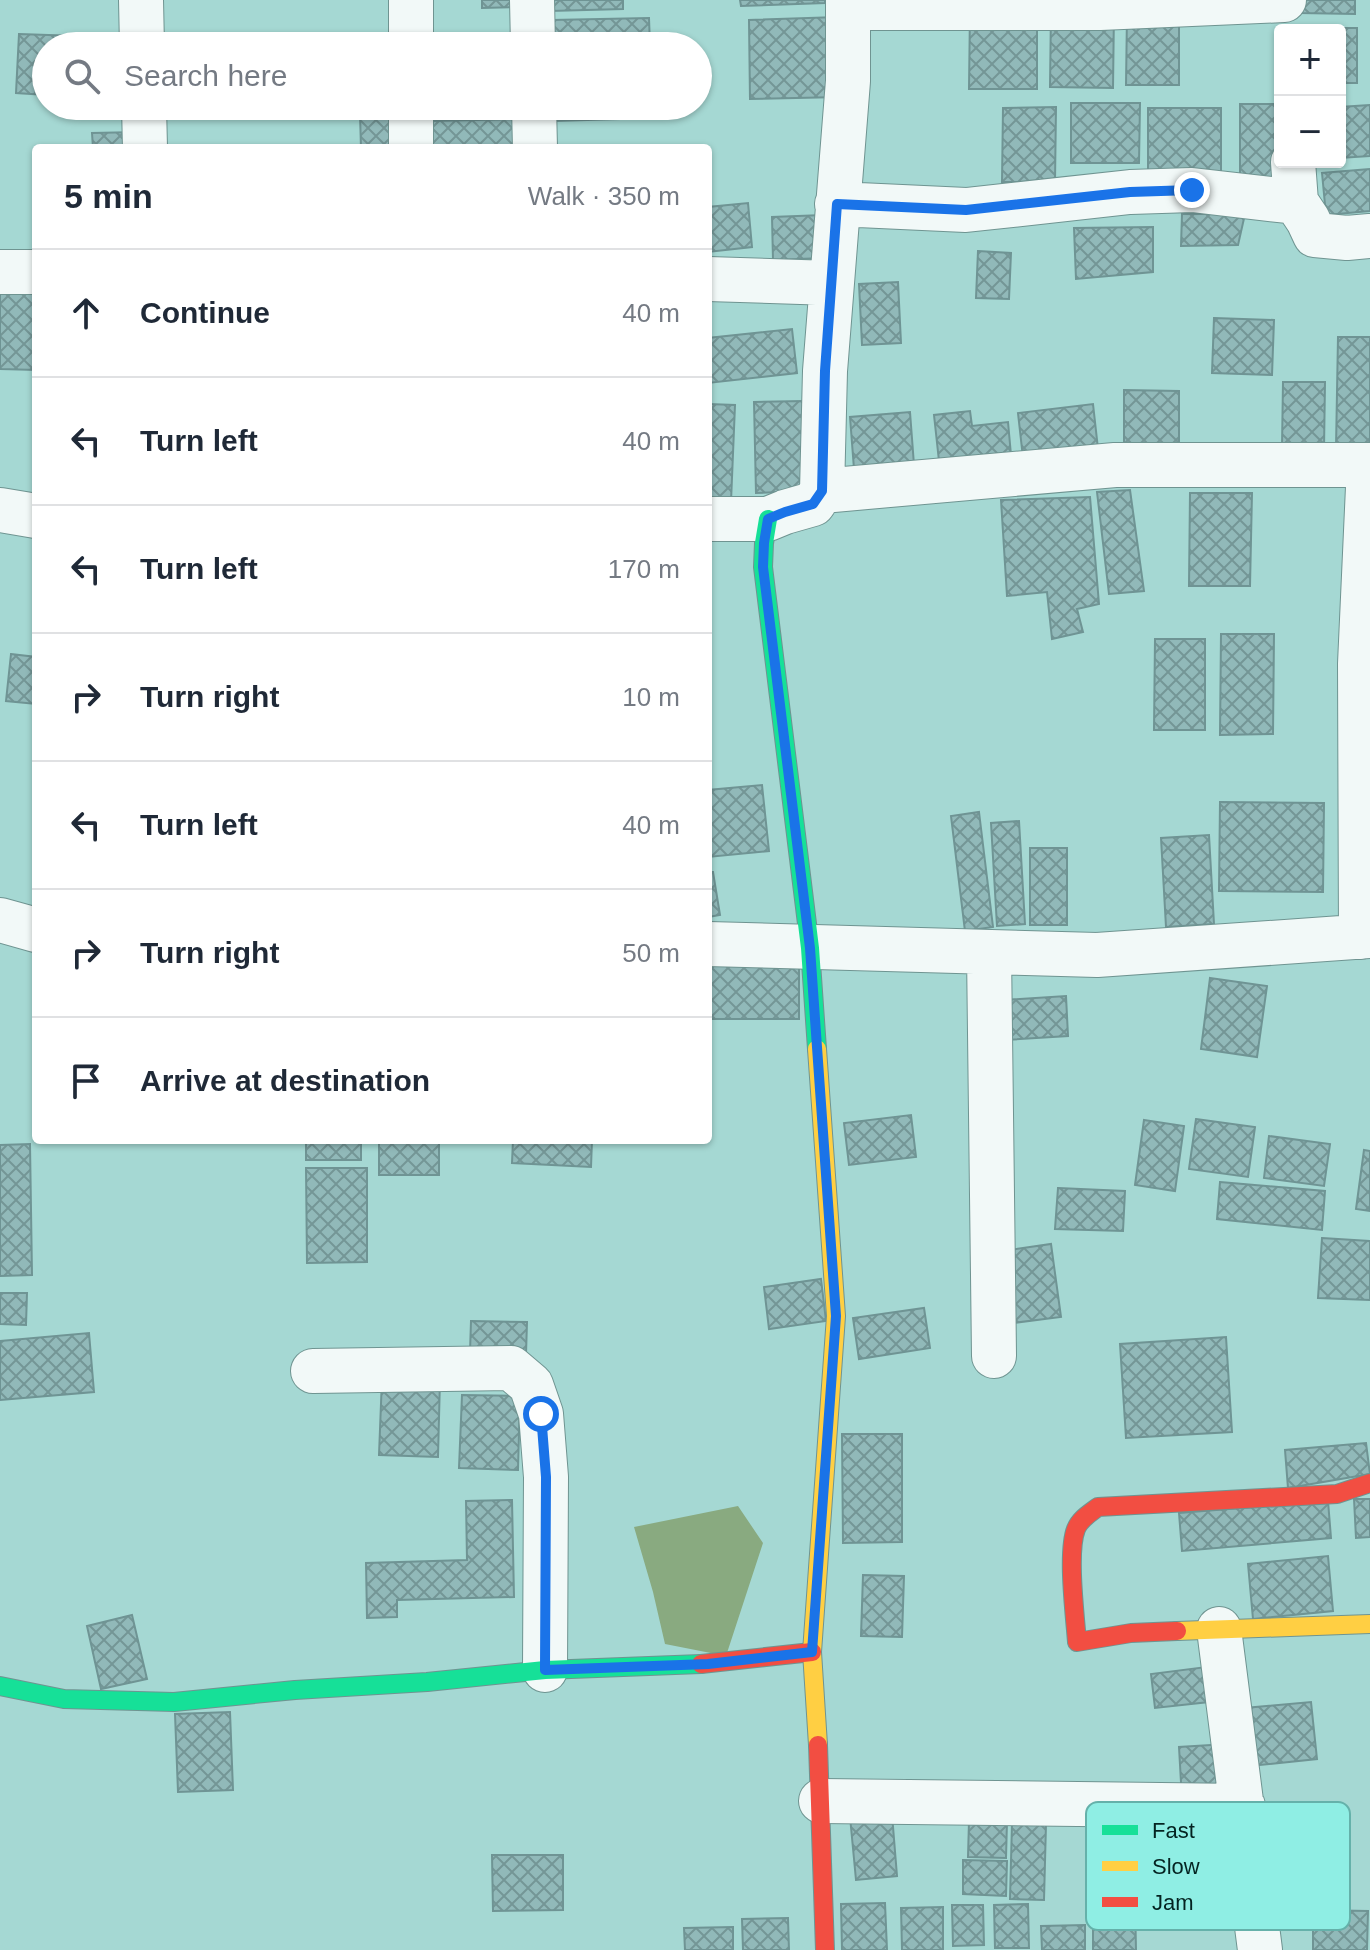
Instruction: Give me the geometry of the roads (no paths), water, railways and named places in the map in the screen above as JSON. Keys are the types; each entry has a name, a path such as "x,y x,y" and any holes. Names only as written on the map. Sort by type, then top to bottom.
{"street":[{"path":"141,0 142,32"},
{"path":"411,0 411,32"},
{"path":"532,0 533,32"},
{"path":"712,519 768,519 813,504 822,491 825,371 848,81 848,4 1100,8 1284,0 1285,24"},
{"path":"144,120 145,144"},
{"path":"411,120 411,144"},
{"path":"534,120 535,144"},
{"path":"837,204 966,210 1130,192 1294,182 1315,235 1347,238 1370,236"},
{"path":"0,272 32,272"},
{"path":"712,279 832,283"},
{"path":"712,944 1097,955 1366,937 1360,664 1370,465 1115,465 822,491"},
{"path":"0,510 32,515"},
{"path":"768,519 763,567 810,948 836,1316 812,1652 821,1801 825,1950"},
{"path":"0,920 32,929"},
{"path":"989,952 994,1356"},
{"path":"313,1371 511,1368 531,1385 541,1414 546,1477 545,1670"},
{"path":"1370,1483 1337,1494 1098,1507 1085,1516 1075,1531 1074,1556 1077,1642 1131,1633 1370,1624"},
{"path":"1219,1629 1242,1802"},
{"path":"0,1686 64,1699 174,1702 545,1670 708,1664 812,1652"},
{"path":"821,1801 1086,1804"},
{"path":"1258,1930 1260,1950"}]}
